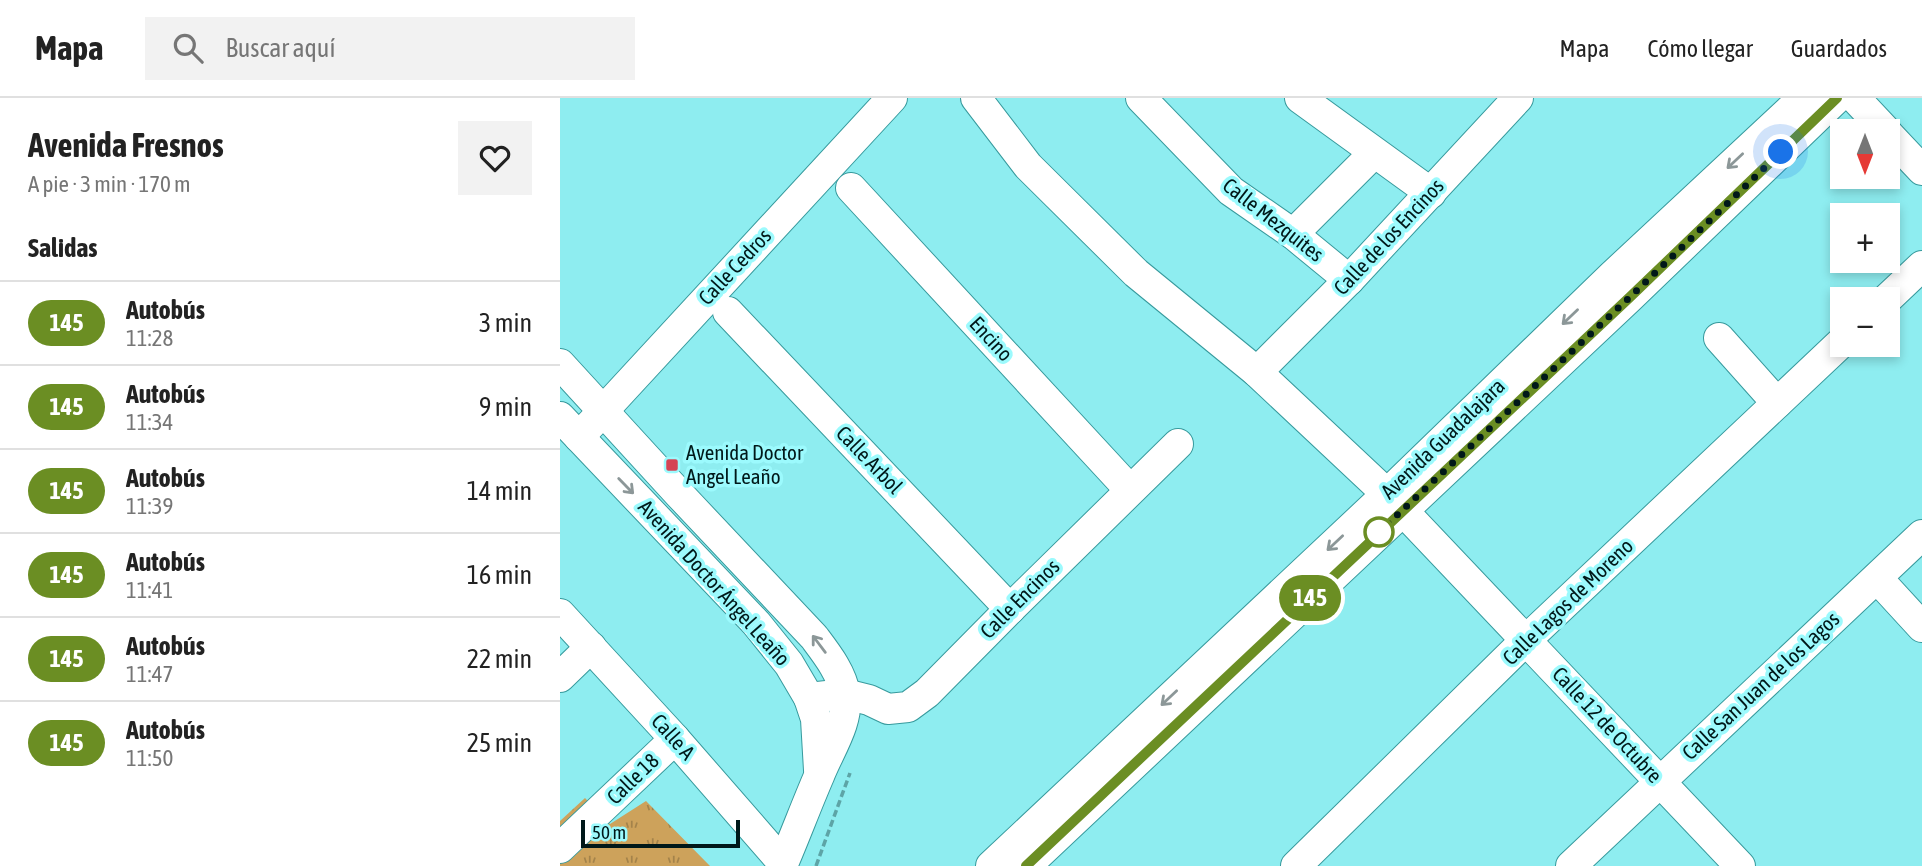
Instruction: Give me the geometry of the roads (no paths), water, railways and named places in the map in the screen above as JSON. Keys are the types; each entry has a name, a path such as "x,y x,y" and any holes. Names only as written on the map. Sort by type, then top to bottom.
{"street":[{"name":"Calle 12 de Octubre","path":"976,98 1028,166 1136,273 1257,372 1395,502 1740,866"},
{"name":"Calle Mezquites","path":"1141,98 1231,191 1293,234 1349,280"},
{"path":"1300,98 1432,193"},
{"name":"Avenida Guadalajara","path":"1026,866 1395,502 1612,276 1803,98"},
{"name":"Avenida Guadalajara","path":"990,866 1395,502 1640,287 1837,98"},
{"path":"1855,98 1874,119"},
{"name":"Calle Cedros","path":"569,427 604,411 884,101"},
{"name":"Calle de los Encinos","path":"1257,372 1432,193 1509,101"},
{"path":"1900,147 1922,170"},
{"path":"1293,234 1374,153"},
{"name":"Encino","path":"851,188 1130,490"},
{"path":"1899,287 1922,266"},
{"name":"Calle Arbol","path":"728,312 1010,609"},
{"path":"1718,338 1777,403"},
{"name":"Calle Lagos de Moreno","path":"1296,866 1527,640 1830,353"},
{"name":"Avenida Doctor Ángel Leaño","path":"560,364 814,637 834,667 845,694 840,729 783,865"},
{"name":"Avenida Doctor Ángel Leaño","path":"569,427 756,623 789,664 809,698 816,719 819,774"},
{"name":"Calle Encinos","path":"845,694 869,700 888,709 908,707 927,693 1178,444"},
{"name":"Calle San Juan de los Lagos","path":"1571,866 1922,535"},
{"path":"1877,578 1922,627"},
{"name":"Calle A","path":"560,614 675,739 783,865"},
{"path":"560,677 591,647"},
{"path":"809,698 845,694"},
{"name":"Calle 18","path":"560,848 675,739"}],"place":[{"name":"Avenida Doctor Angel Leaño","path":"672,465"}]}
